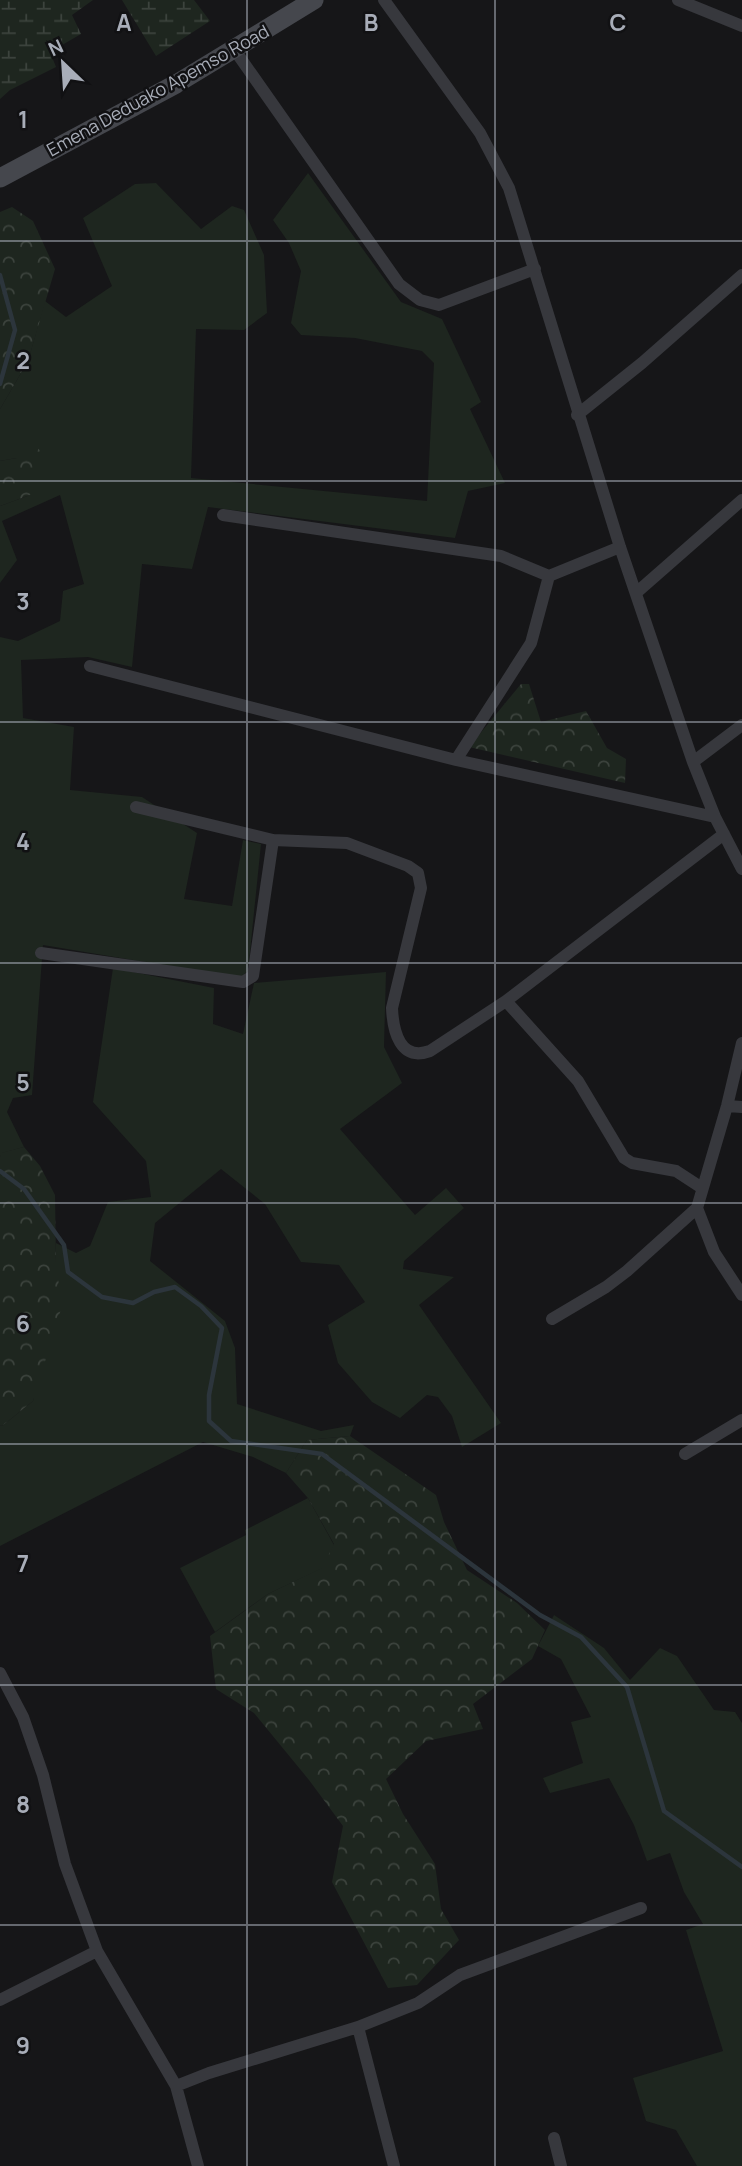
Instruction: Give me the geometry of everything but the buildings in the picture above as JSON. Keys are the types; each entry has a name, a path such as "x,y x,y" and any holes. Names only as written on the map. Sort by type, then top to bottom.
{"street":[{"name":"Emena Deduako Apemso Road","path":"0,178 176,84 314,0"},
{"path":"384,0 480,132 509,188 536,269 577,415 693,762 715,817 742,869"},
{"path":"678,0 742,26"},
{"path":"234,49 399,284 420,300 439,305 536,269"},
{"path":"577,415 642,363 742,275"},
{"path":"636,593 742,500"},
{"path":"223,515 501,556 549,576 620,547"},
{"path":"456,760 531,643 549,576"},
{"path":"90,666 456,760 715,817"},
{"path":"693,762 742,725"},
{"path":"136,807 273,840 346,842 408,866 418,873 421,888 392,1008 393,1028 397,1039 409,1052 417,1054 430,1051 506,1001 724,834"},
{"path":"41,953 243,982 253,976 273,840"},
{"path":"506,1001 578,1081 624,1158 632,1163 676,1171 702,1188"},
{"path":"552,1319 606,1287 627,1271 697,1208 727,1106 742,1043"},
{"path":"727,1106 742,1107"},
{"path":"697,1208 714,1252 742,1295"},
{"path":"685,1454 742,1420"},
{"path":"0,1673 23,1717 44,1775 65,1864 97,1951 177,2086 198,2166"},
{"path":"177,2086 209,2073 358,2028 418,2003 460,1975 640,1908"},
{"path":"0,2000 97,1951"},
{"path":"358,2028 394,2166"},
{"path":"554,2138 561,2166"}],"green space":[{"path":"0,0 93,0 72,15 81,34 50,52 56,67 10,90 0,99"},
{"path":"122,0 194,0 210,21 156,56"},
{"path":"308,173 401,302 442,319 481,402 470,409 505,483 468,491 455,538 208,507 192,569 142,564 132,667 88,657 21,660 23,718 74,727 70,790 142,797 197,833 184,899 232,906 243,840 261,844 248,971 240,978 43,945 32,1095 13,1098 7,1112 24,1147 2,1153 0,1157 0,637 18,641 60,621 63,591 84,584 60,495 2,521 17,560 0,583 0,506 30,495 17,458 0,461 0,409 28,361 45,301 66,317 112,286 83,218 135,184 156,183 201,229 232,206 244,210 264,255 267,313 244,330 196,329 191,478 427,501 434,363 422,351 355,338 301,335 291,323 301,271 289,243 273,220"},
{"path":"12,207 33,221 55,269 28,361 0,409 0,212"},
{"path":"32,443 46,456 30,495 0,506 0,461 17,458"},
{"path":"521,684 529,684 541,722 586,711 607,748 626,759 625,783 469,747"},
{"path":"113,968 214,988 213,1024 243,1034 254,983 386,972 384,1047 402,1083 340,1129 415,1215 446,1188 464,1208 404,1261 403,1269 454,1277 419,1305 501,1423 462,1447 452,1416 438,1397 427,1395 400,1418 372,1402 338,1363 328,1325 365,1302 339,1265 301,1262 265,1204 221,1169 155,1223 150,1261 225,1321 235,1348 237,1404 321,1431 354,1425 350,1436 307,1440 286,1473 253,1457 203,1442 0,1546 0,1425 33,1401 56,1264 56,1243 76,1253 90,1246 108,1202 151,1197 146,1161 93,1102"},
{"path":"24,1147 40,1166 55,1195 56,1264 62,1306 33,1401 2,1426 0,1157 1,1153"},
{"path":"350,1436 436,1495 444,1522 467,1570 517,1603 545,1630 532,1659 473,1704 483,1729 426,1741 386,1779 403,1814 435,1864 441,1909 459,1940 417,1985 388,1988 332,1882 343,1826 254,1713 216,1689 210,1636 268,1594 322,1568 334,1544 308,1498 286,1473 307,1440"},
{"path":"308,1498 334,1545 323,1568 268,1594 215,1632 180,1568 246,1535 245,1530"},
{"path":"554,1615 604,1648 630,1680 660,1648 677,1656 714,1710 735,1712 742,1723 742,2166 697,2166 676,2130 646,2121 633,2078 723,2051 686,1930 703,1924 684,1892 670,1853 647,1861 634,1825 609,1778 550,1793 543,1778 583,1763 571,1722 591,1717 561,1659 538,1646"}],"waterway":[{"path":"0,275 15,330 0,384"},
{"path":"0,1171 24,1189 64,1245 68,1272 102,1297 133,1303 154,1292 175,1287 201,1306 222,1328 209,1395 209,1421 231,1441 322,1454 540,1615 581,1637 627,1687 664,1811 742,1867"}]}
